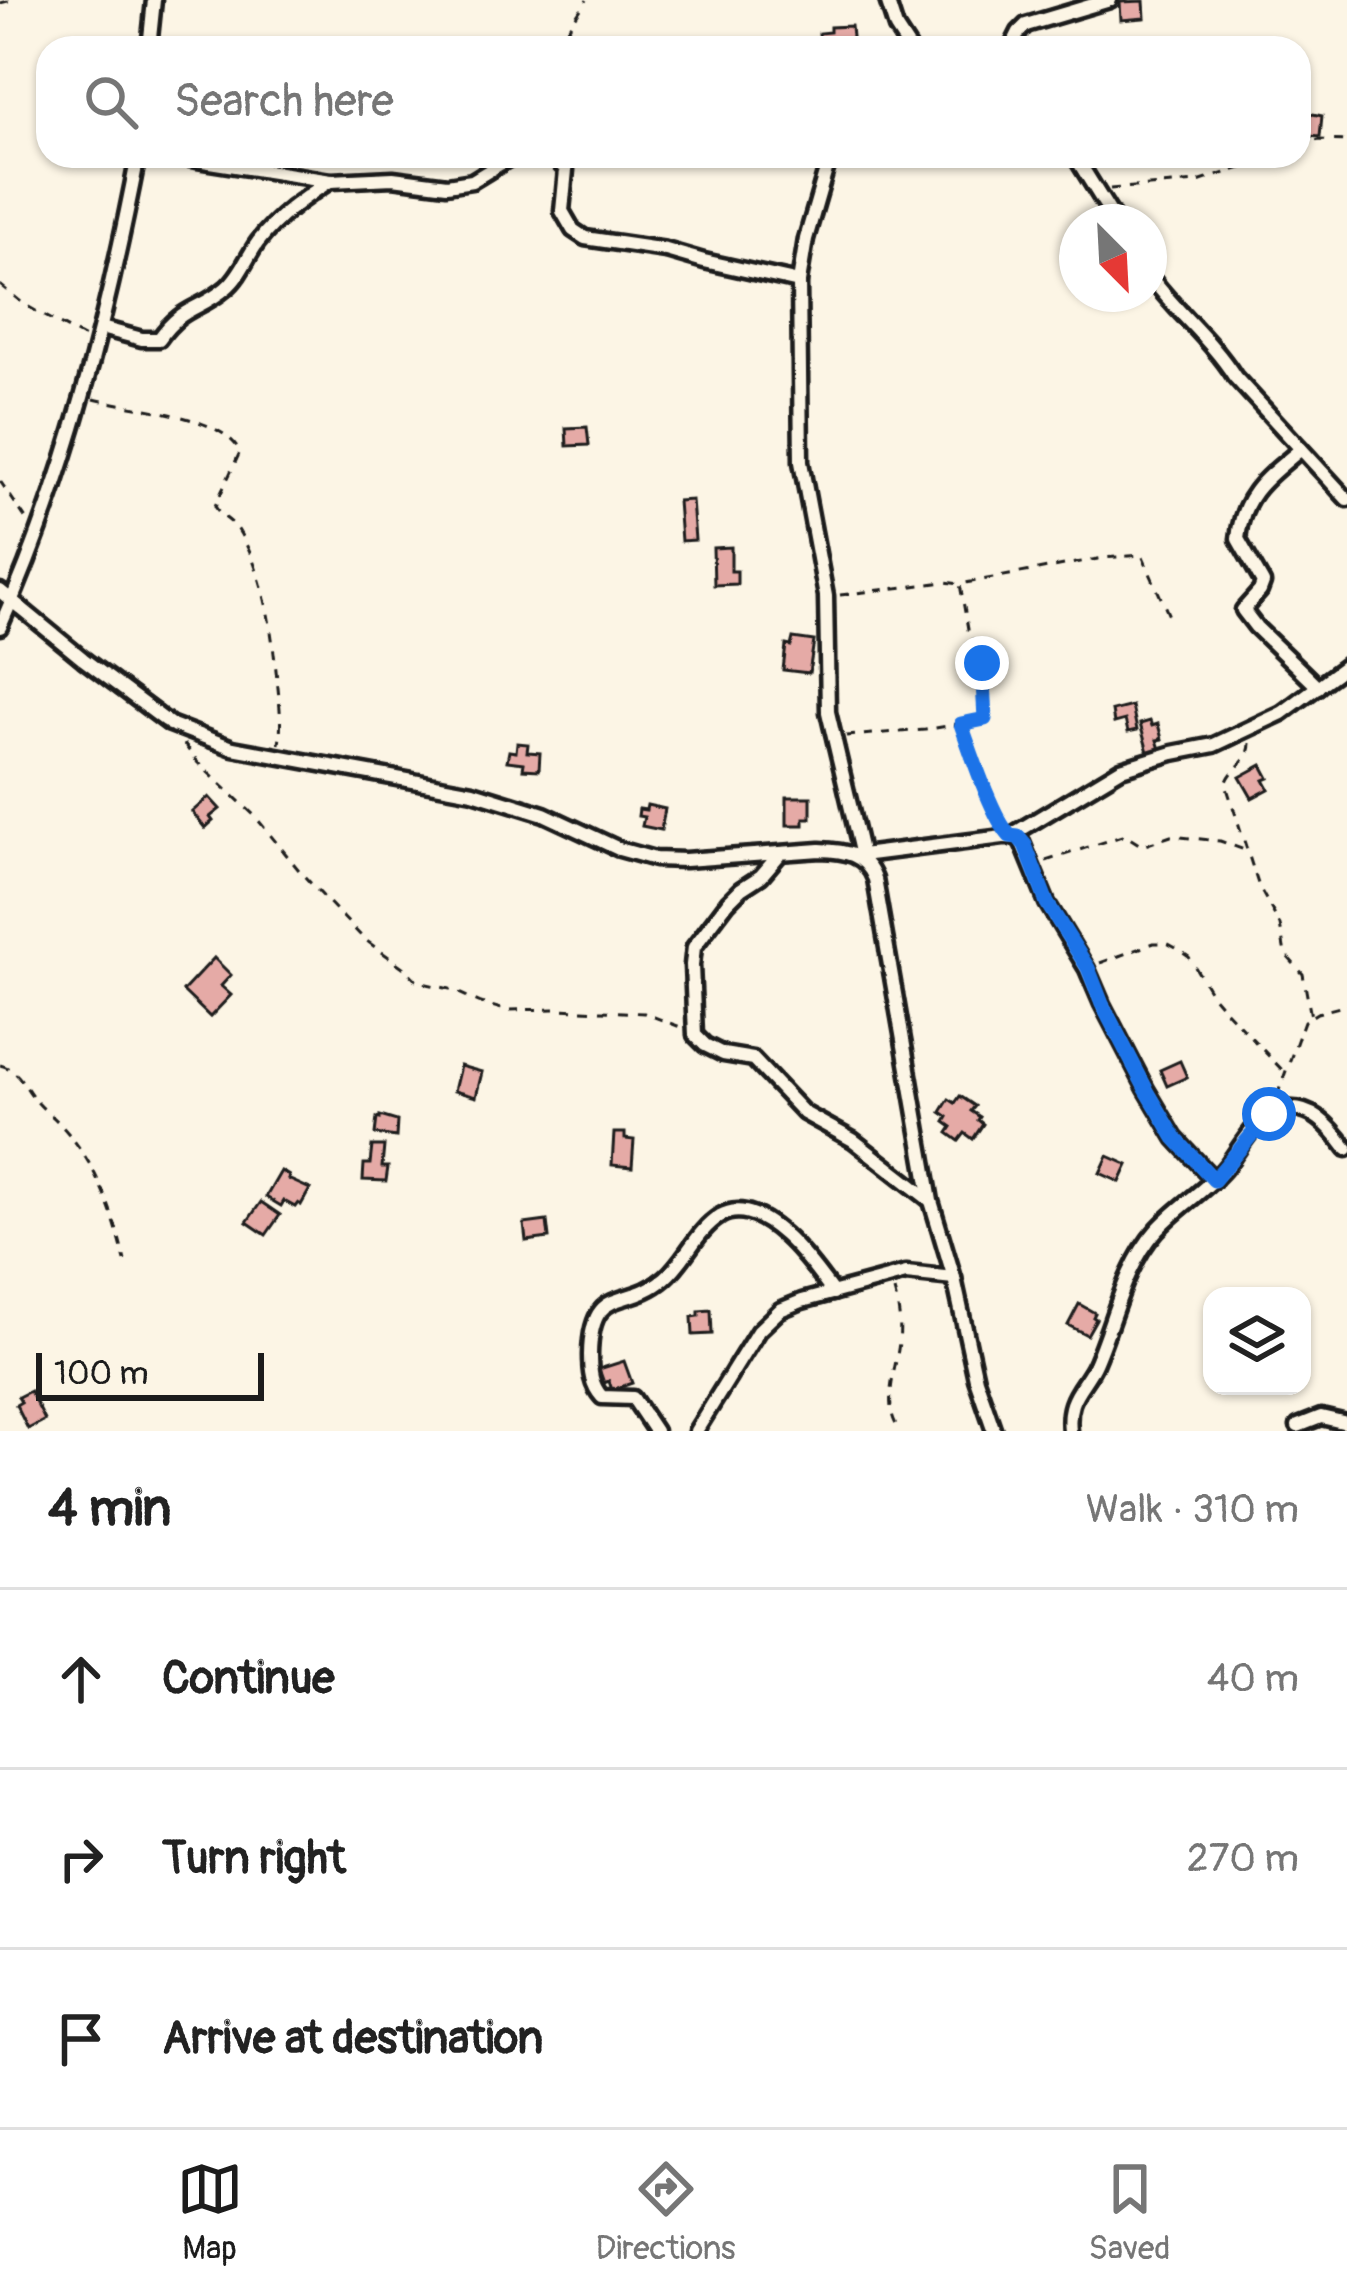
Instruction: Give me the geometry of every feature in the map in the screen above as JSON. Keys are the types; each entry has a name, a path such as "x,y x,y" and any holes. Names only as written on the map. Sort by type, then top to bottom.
{"street":[{"path":"150,36 154,0"},
{"path":"886,0 901,36"},
{"path":"1017,36 1026,26 1110,0"},
{"path":"0,628 38,536 81,396 120,253 136,168"},
{"path":"248,168 331,181 393,178 437,185 472,182 494,168"},
{"path":"564,168 562,211 573,230 585,238 666,250 799,282"},
{"path":"827,168 799,282 801,462 826,596 828,712 863,857 875,879 931,1201 976,1379 994,1431"},
{"path":"1083,168 1105,204"},
{"path":"101,328 159,339 183,312 227,287 295,203 331,181"},
{"path":"1167,298 1347,499"},
{"path":"1301,449 1254,490 1238,538 1263,583 1244,610 1318,687"},
{"path":"0,591 170,724 233,748 276,758 472,792 544,814 637,856 685,860 820,850 863,857 1018,837 1054,916 1088,968 1163,1120 1214,1180"},
{"path":"1010,836 1121,769 1214,746 1282,713 1347,665"},
{"path":"779,855 761,877 728,902 694,947 695,1035 723,1054 752,1059 804,1112 853,1140 931,1201"},
{"path":"1070,1431 1074,1399 1094,1367 1144,1249 1155,1232 1214,1180 1269,1114 1291,1109 1306,1112 1323,1120 1347,1149"},
{"path":"655,1431 633,1398 602,1397 596,1391 590,1370 592,1324 598,1311 611,1301 669,1275 692,1243 722,1214 736,1210 770,1223 798,1247 833,1293"},
{"path":"696,1431 758,1331 780,1310 915,1273 954,1278"},
{"path":"1298,1426 1322,1417 1347,1428"}],"path":[{"path":"0,3 12,0"},
{"path":"564,36 586,0"},
{"path":"1311,142 1347,140"},
{"path":"1096,189 1198,182 1241,168"},
{"path":"0,285 25,305 96,344"},
{"path":"81,396 208,424 236,443 240,452 215,506 238,529 252,557 272,628 282,717 276,758"},
{"path":"0,481 38,536"},
{"path":"826,596 960,584 1142,555 1169,616"},
{"path":"832,736 982,722 986,716 982,651 969,635 960,584"},
{"path":"170,724 198,763 254,815 337,911 418,982 506,1010 644,1013 695,1035"},
{"path":"961,724 1001,827 1010,836"},
{"path":"1250,729 1247,758 1226,784 1259,887 1280,925 1285,954 1303,974 1311,1017"},
{"path":"1031,866 1125,836 1142,846 1171,836 1220,841 1248,852"},
{"path":"1088,968 1154,943 1176,948 1189,957 1212,995 1286,1074"},
{"path":"1269,1114 1304,1022 1347,1005"},
{"path":"0,1065 15,1072 83,1153 108,1200 125,1261"},
{"path":"891,1278 900,1337 890,1403 900,1431"}],"building":[{"path":"1144,1 1145,18 1121,20 1120,2"},
{"path":"851,26 852,36 819,36 830,32 830,27"},
{"path":"1311,114 1322,116 1320,137 1311,136"},
{"path":"587,427 589,445 567,446 566,428"},
{"path":"692,500 695,540 681,541 678,501"},
{"path":"731,547 731,571 737,571 737,584 714,585 713,548"},
{"path":"793,638 814,641 809,673 783,670 786,645 791,646"},
{"path":"1132,706 1137,730 1128,732 1125,720 1114,723 1112,711"},
{"path":"1150,721 1152,726 1158,724 1162,739 1157,740 1160,749 1148,752 1140,724"},
{"path":"517,743 528,744 527,752 540,753 539,770 507,761"},
{"path":"1262,765 1269,789 1252,798 1240,777"},
{"path":"209,797 220,809 205,828 192,812"},
{"path":"787,797 811,797 811,818 804,818 804,825 787,825"},
{"path":"647,805 665,809 661,830 642,826 639,809 646,810"},
{"path":"214,958 231,975 221,986 231,995 210,1017 183,991"},
{"path":"1180,1061 1187,1077 1167,1086 1160,1070"},
{"path":"460,1066 482,1072 476,1097 454,1091"},
{"path":"960,1096 975,1106 971,1111 983,1124 973,1139 965,1133 959,1141 948,1133 952,1127 941,1112 949,1099 955,1103"},
{"path":"380,1116 397,1121 396,1137 375,1134"},
{"path":"614,1133 625,1133 625,1139 634,1140 632,1167 612,1165"},
{"path":"372,1146 384,1146 386,1181 363,1180"},
{"path":"1108,1156 1128,1165 1120,1182 1100,1173"},
{"path":"281,1171 310,1189 301,1205 284,1201 281,1206 266,1197"},
{"path":"261,1202 280,1215 266,1235 247,1222"},
{"path":"547,1221 549,1238 526,1241 524,1224"},
{"path":"1079,1304 1095,1313 1087,1335 1068,1325"},
{"path":"711,1310 712,1334 693,1335 692,1317"},
{"path":"624,1361 632,1383 612,1390 599,1369"},
{"path":"30,1391 45,1420 28,1429 16,1405 21,1402 18,1397"}],"route":[{"path":"982,663 985,719 961,724 975,762 1001,827 1025,845 1047,903 1088,968 1163,1120 1214,1180 1269,1114"}]}
